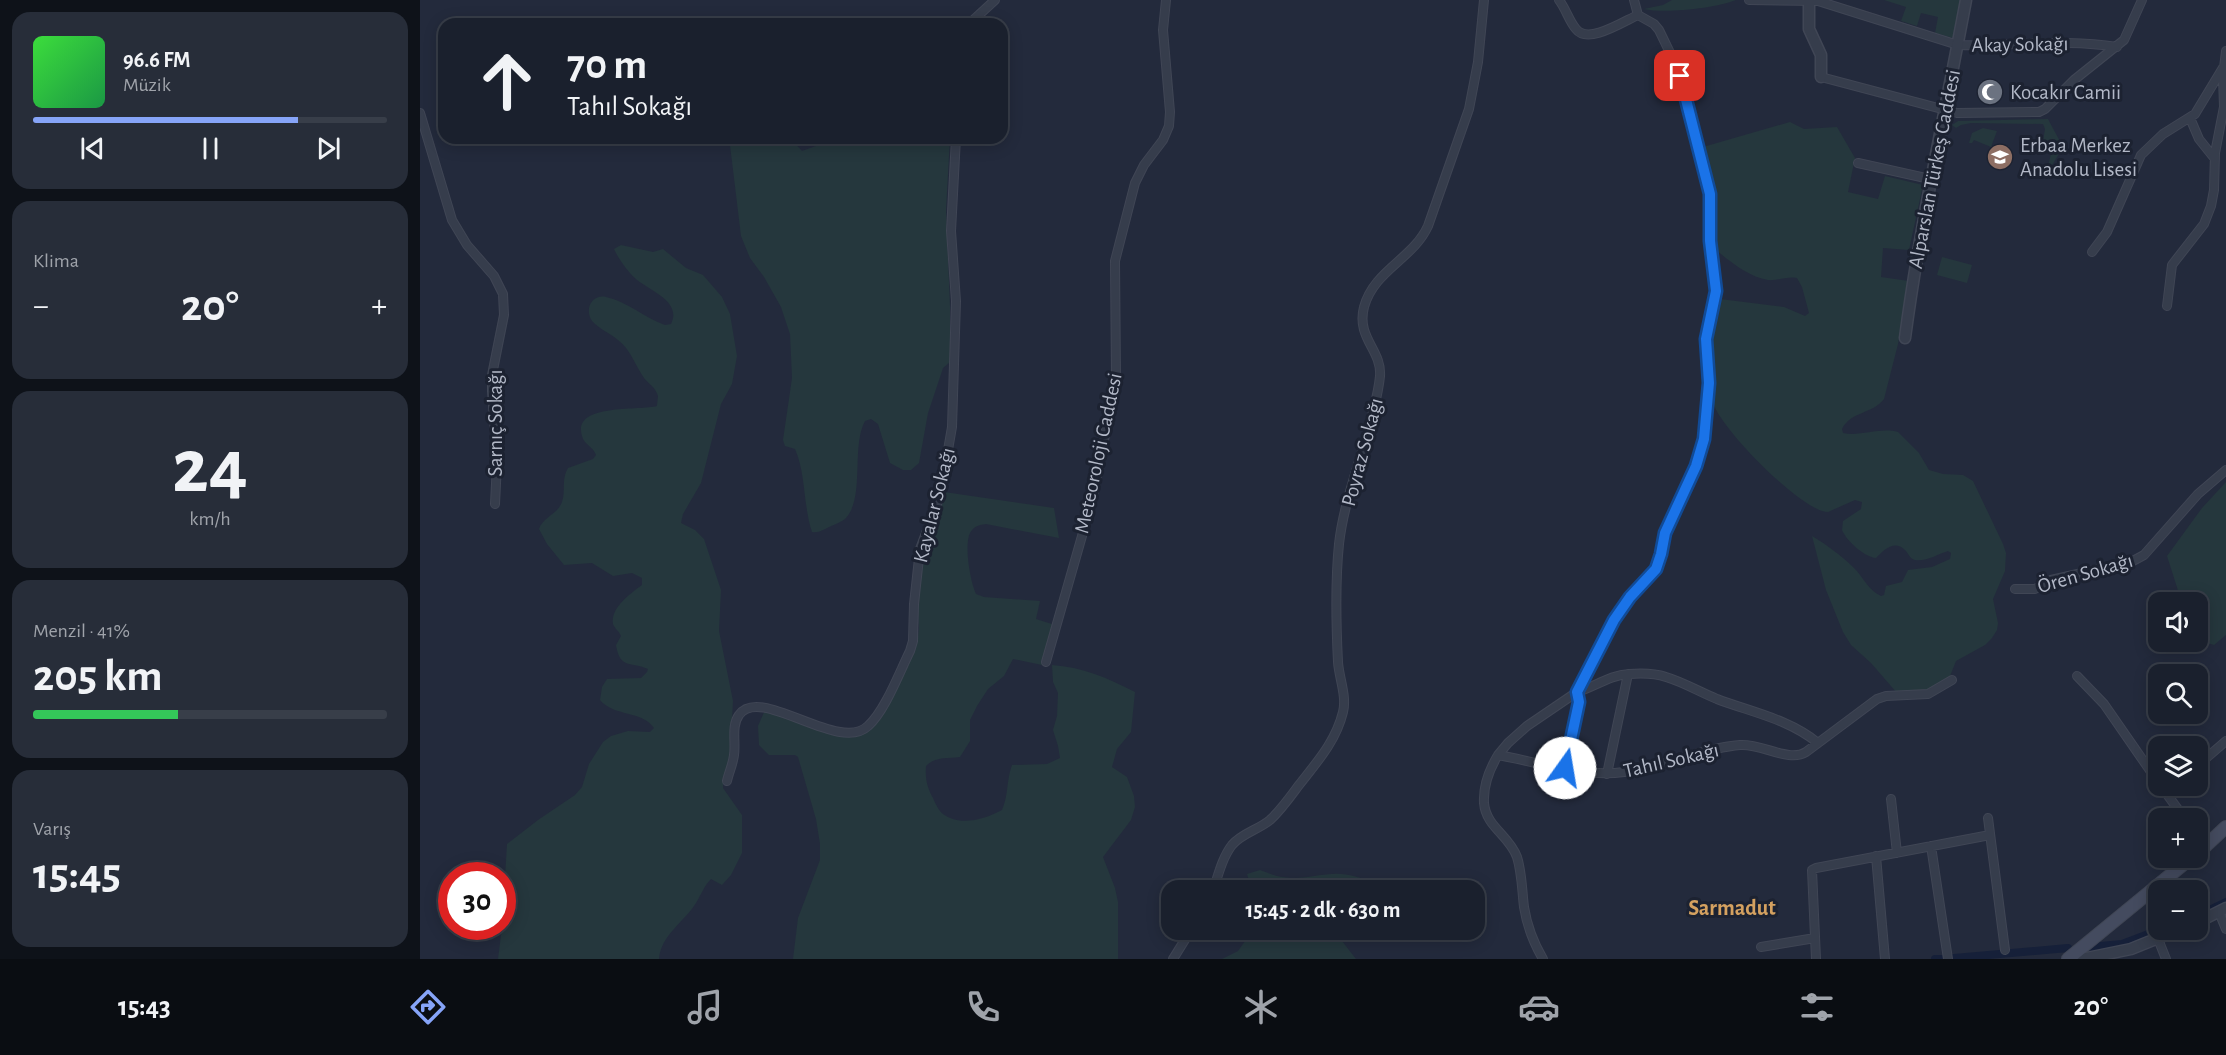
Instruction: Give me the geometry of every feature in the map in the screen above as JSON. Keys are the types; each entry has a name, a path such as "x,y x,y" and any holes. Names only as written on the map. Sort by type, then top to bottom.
{"main road":[{"path":"2208,844 2226,827"},
{"path":"2068,959 2179,868"}],"street":[{"path":"976,18 995,0"},
{"name":"Meteoroloji Caddesi","path":"1046,662 1092,501 1116,379 1115,261 1117,248 1135,183 1144,165 1163,140 1168,126 1170,112 1163,30 1166,0"},
{"name":"Poyraz Sokağı","path":"1218,880 1232,846 1243,835 1270,820 1282,807 1329,747 1340,723 1344,702 1338,661 1336,600 1339,546 1342,527 1365,447 1380,377 1378,362 1364,330 1362,321 1364,308 1368,296 1381,276 1418,243 1428,226 1469,109 1478,62 1484,0"},
{"path":"1559,0 1576,30 1585,35 1597,34 1638,15"},
{"path":"1565,768 1579,702 1577,692 1614,620 1630,597 1656,569 1665,533 1696,466 1706,423 1709,383 1706,339 1716,291 1710,241 1710,194 1674,61 1659,30 1654,24 1638,15 1634,0"},
{"name":"Akay Sokağı","path":"1749,0 1809,0 1848,9 1958,45 2068,42 2117,47"},
{"path":"1809,0 1809,30 1821,55 1821,77 1946,111 1966,114 2039,112 2045,109 2089,67 2117,47 2129,32 2142,0"},
{"name":"Alparslan Türkeş Caddesi","path":"1905,338 1917,247 1946,111 1966,0"},
{"path":"2167,306 2172,265 2195,237 2208,215 2214,190 2215,159 2224,107 2226,51"},
{"path":"2092,252 2107,232 2145,149 2172,128 2190,118 2199,109 2224,66"},
{"name":"Sarnıç Sokağı","path":"420,113 452,220 467,244 494,276 503,294 504,315 492,375 496,463 495,504"},
{"path":"2190,118 2199,139 2215,159"},
{"name":"Kayalar Sokağı","path":"727,781 734,756 735,723 746,708 762,707 830,729 846,732 863,730 874,719 910,651 920,549 940,496 952,427 956,301 951,231 956,144"},
{"path":"1858,163 1930,179"},
{"name":"Ören Sokağı","path":"2015,589 2039,588 2051,580 2131,562 2144,555 2198,494 2226,470"},
{"path":"1607,774 1629,674"},
{"path":"1543,959 1527,923 1517,858 1507,839 1486,816 1484,805 1485,782 1498,755 1527,726 1577,692 1608,678 1629,674 1652,674 1671,678 1715,698 1774,719 1807,734 1818,743"},
{"path":"2077,676 2104,704 2148,768"},
{"name":"Tahıl Sokağı","path":"1498,755 1607,774 1651,767 1740,745 1760,747 1797,756 1877,699 1886,696 1928,694 1952,680"},
{"path":"2208,756 2226,741"},
{"path":"1891,799 1897,853"},
{"path":"1988,818 2005,950"},
{"path":"1816,959 1812,870 1990,835"},
{"path":"1931,846 1948,959"},
{"path":"1876,856 1886,959"},
{"path":"2222,910 2226,929"},
{"path":"1761,947 1815,938"},
{"path":"1173,959 1185,940"},
{"path":"2082,959 2122,951 2155,940"},
{"path":"2158,940 2166,959"}],"shaded area":[{"path":"1672,0 1736,0 1690,9 1664,11 1644,9 1663,5"},
{"path":"1884,0 1961,0 1953,38 1935,33 1938,17 1921,13 1917,26 1901,21 1906,7"},
{"path":"2048,119 2063,147 2051,167 2048,166 2052,150 2042,147 2045,129 2043,124 1971,123 1956,128 1952,125 1958,121"},
{"path":"1790,122 1804,129 1837,127 1855,158 1848,192 1878,199 1885,176 1923,185 1909,250 1883,248 1881,277 1909,281 1898,344 1884,399 1851,419 1842,429 1843,433 1850,434 1898,432 1919,453 1929,470 1943,474 1963,475 1973,481 2003,544 2006,553 2005,571 1993,599 1998,623 1997,630 1985,645 1956,661 1950,676 1930,690 1897,693 1871,663 1851,645 1843,632 1826,590 1812,536 1844,559 1866,584 1881,596 1884,595 1886,586 1902,582 1908,570 1932,567 1950,559 1951,553 1948,551 1928,559 1915,560 1897,546 1889,547 1876,558 1862,552 1852,544 1842,530 1843,521 1861,509 1862,502 1855,500 1828,512 1800,499 1746,449 1719,415 1713,403 1710,335 1720,299 1784,307 1805,316 1809,313 1802,287 1797,278 1768,280 1754,276 1715,249 1715,192 1703,147"},
{"path":"1983,128 1997,131 1991,147 1974,140 1969,143 1972,133"},
{"path":"728,144 796,144 802,151 821,144 950,144 946,210 950,362 943,368 928,413 919,463 911,470 903,470 890,463 878,424 871,419 865,421 859,444 857,485 852,509 846,518 817,532 812,532 799,459 795,449 785,446 783,440 792,378 790,334 781,307 750,258 741,236 730,145"},
{"path":"621,245 653,252 663,249 686,268 703,275 722,297 730,314 737,356 732,384 721,404 701,483 683,514 681,523 695,530 704,539 721,590 719,631 733,701 730,757 723,788 742,815 742,853 731,875 722,885 711,879 691,910 668,936 659,959 498,959 500,940 516,940 516,862 506,862 507,844 575,795 582,787 589,764 603,742 611,736 628,731 650,732 654,728 642,718 613,709 600,700 602,687 607,679 641,678 647,672 648,669 627,663 620,658 616,645 621,636 613,624 618,607 642,585 642,578 632,573 613,576 592,563 564,565 547,544 539,529 562,502 568,468 593,459 596,455 582,436 582,425 587,418 609,410 657,406 657,393 644,378 626,348 595,324 590,316 589,307 593,300 606,297 622,302 665,325 671,324 673,316 669,303 637,280 627,270 614,249"},
{"path":"1942,257 1972,265 1967,283 1937,275"},
{"path":"2226,482 2226,635 2214,645 2208,643 2208,592 2178,592 2167,556 2202,508"},
{"path":"944,492 1054,508 1059,538 986,524 977,526 970,533 968,554 976,594 984,597 1040,601 1036,619 1055,625 1042,665 1013,659 1004,676 988,689 970,720 970,741 960,757 938,759 926,766 929,790 940,811 950,818 965,821 981,819 1002,810 1012,765 1047,764 1060,758 1053,730 1057,716 1058,693 1053,682 1052,665 1095,674 1135,692 1131,732 1117,749 1112,767 1127,777 1134,796 1135,807 1131,820 1103,857 1118,902 1118,959 793,959 798,918 820,860 820,844 816,819 798,757 769,755 759,745 758,726 765,710 857,735 868,731 879,719 917,643 919,628 917,601 921,568 927,536"},
{"path":"1260,870 1275,876 1300,878 1339,874 1366,880 1249,880 1247,874"},
{"path":"1246,940 1342,940 1356,959 1222,959 1238,951"}],"waterway":[{"path":"2208,911 2226,902"},
{"path":"2090,947 2122,944 2148,934"},
{"path":"1954,958 2068,948"},
{"path":"1935,959 1941,959"}],"place":[{"name":"Kocakır Camii","path":"1990,92"},
{"name":"Erbaa Merkez Anadolu Lisesi","path":"2000,157"}],"district":[{"name":"Sarmadut","path":"1732,907"}],"route":[{"path":"1565,768 1579,702 1577,692 1614,620 1630,597 1656,569 1665,533 1690,481 1704,439 1709,383 1706,339 1716,300 1716,282 1710,241 1711,202 1706,173 1688,113 1680,76"}]}
